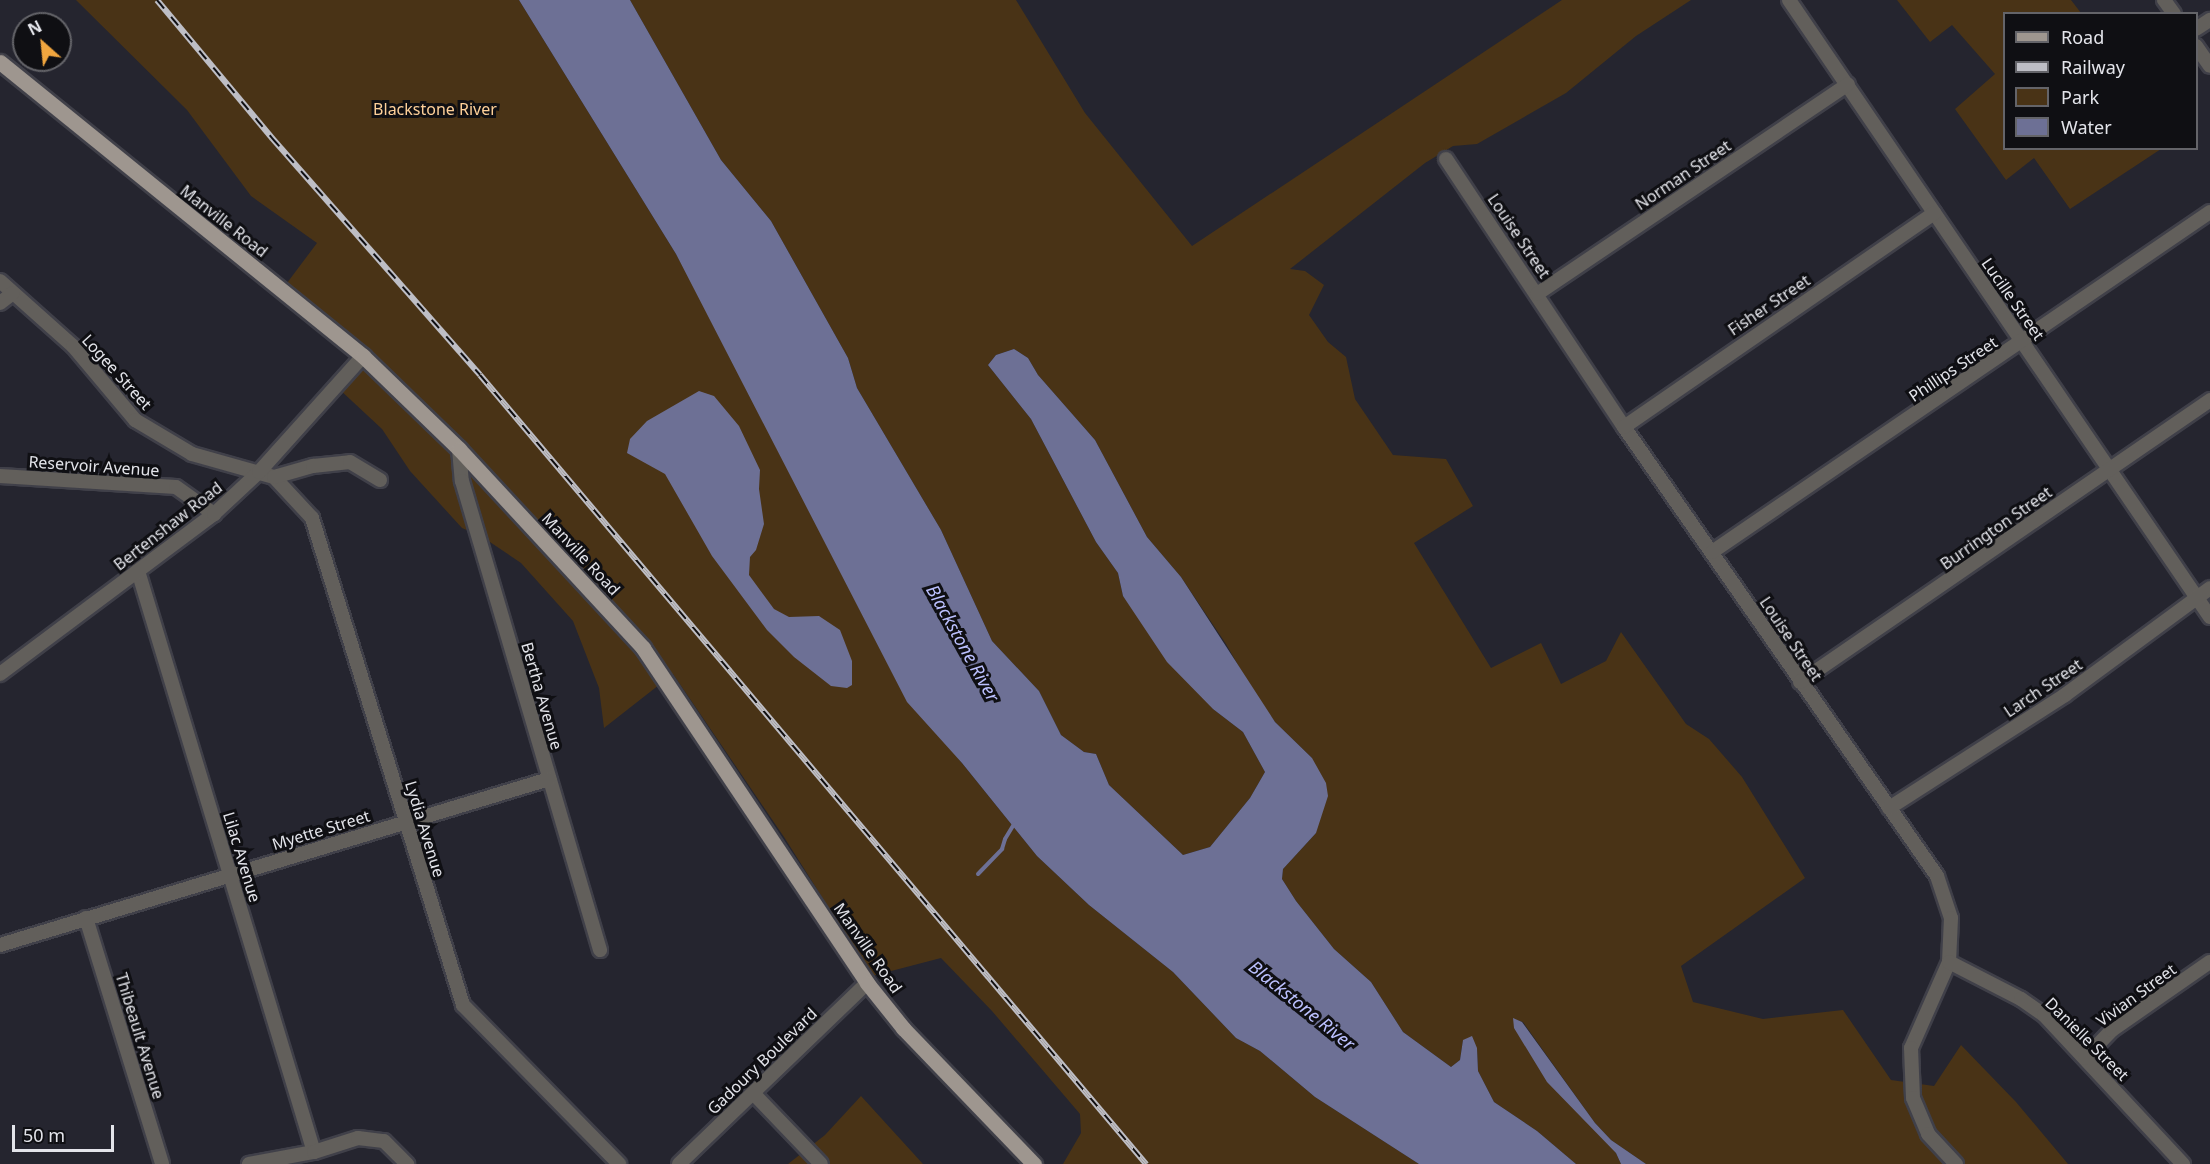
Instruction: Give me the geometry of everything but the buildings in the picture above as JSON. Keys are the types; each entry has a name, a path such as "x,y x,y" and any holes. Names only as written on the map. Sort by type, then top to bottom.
{"main road":[{"name":"Manville Road","path":"0,62 363,356 459,449 643,648 867,982 903,1028 1034,1164"}],"street":[{"name":"Lucille Street","path":"1789,0 2210,617"},
{"path":"2198,49 2210,66"},
{"name":"Norman Street","path":"1537,294 1848,84"},
{"name":"Louise Street","path":"1446,159 1624,427 1937,876 1951,918 1949,962 1911,1048 1913,1098 1928,1134 1956,1164"},
{"name":"Phillips Street","path":"1712,552 2210,212"},
{"name":"Fisher Street","path":"1624,427 1934,213"},
{"name":"Logee Street","path":"0,281 73,346 135,420 192,454 259,472"},
{"path":"0,303 13,293"},
{"name":"Bertenshaw Road","path":"1,670 214,514 259,472 363,356"},
{"name":"Burrington Street","path":"1800,682 2210,400"},
{"name":"Bertha Avenue","path":"459,449 462,481 600,950"},
{"path":"273,477 313,466 350,462 380,480"},
{"name":"Lydia Avenue","path":"259,472 273,477 312,518 463,1005 619,1164"},
{"name":"Reservoir Avenue","path":"0,476 176,487 214,514"},
{"name":"Lilac Avenue","path":"138,571 314,1152"},
{"name":"Larch Street","path":"1889,808 2065,695 2210,588"},
{"name":"Myette Street","path":"0,945 549,779"},
{"name":"Thibeault Avenue","path":"86,918 162,1164"},
{"name":"Danielle Street","path":"1949,962 2021,999 2044,1015 2182,1164"},
{"name":"Vivian Street","path":"2085,1058 2112,1030 2210,962"},
{"name":"Gadoury Boulevard","path":"679,1164 867,982"},
{"path":"753,1093 821,1164"},
{"path":"249,1164 314,1152 358,1138 384,1141 407,1164"}],"green space":[{"name":"Blackstone River","path":"76,0 519,0 676,254 957,757 1037,856 1089,905 1173,972 1236,1038 1260,1051 1315,1097 1419,1164 1063,1164 1081,1133 1080,1114 992,1011 941,958 872,976 784,837 673,674 604,728 599,688 573,621 521,563 481,536 462,528 410,471 382,429 338,388 362,360 281,291 317,243 251,196 187,110"},
{"path":"630,0 1016,0 1085,113 1192,246 1562,0 1691,0 1636,36 1566,93 1477,144 1453,146 1425,163 1290,269 1305,271 1324,285 1309,315 1328,342 1346,357 1355,399 1393,455 1446,459 1473,506 1414,543 1491,668 1541,643 1561,684 1606,661 1621,632 1686,724 1709,739 1742,777 1805,878 1681,966 1693,1002 1763,1019 1843,1010 1891,1080 1934,1086 1961,1045 2016,1102 2068,1164 1646,1164 1611,1140 1595,1123 1523,1022 1513,1019 1616,1153 1621,1164 1576,1164 1537,1131 1494,1102 1478,1071 1477,1048 1463,1040 1460,1060 1451,1067 1403,1032 1371,982 1334,949 1296,901 1282,879 1283,869 1316,833 1312,758 1275,722 1254,693 1226,644 1181,577 1147,537 1095,440 1038,375 1028,358 1014,349 996,355 988,365 1031,419 1096,542 1118,573 1123,596 1213,709 1243,732 1265,772 1250,798 1210,847 1183,855 1109,785 1096,754 1084,752 1061,735 1039,691 992,641 941,530 857,388 848,358 771,221 721,160"},
{"path":"1897,0 2071,0 2080,12 2003,12 2003,150 2159,150 2070,209 2034,158 2006,180 1955,109 1995,74 1952,25 1930,42"},
{"path":"861,1096 923,1164 788,1164 825,1135"}],"water":[{"name":"Blackstone River","path":"519,0 630,0 721,160 771,221 848,358 857,388 941,530 992,641 1039,691 1061,735 1084,752 1096,754 1109,785 1183,855 1210,847 1250,798 1265,772 1243,732 1213,709 1167,662 1123,596 1118,573 1096,542 1031,419 988,365 996,355 1014,349 1028,358 1038,375 1095,440 1147,537 1181,577 1275,722 1312,758 1326,783 1328,796 1316,833 1283,869 1282,879 1296,901 1334,949 1371,982 1403,1032 1451,1067 1460,1060 1463,1040 1472,1036 1477,1048 1478,1071 1494,1102 1537,1131 1576,1164 1419,1164 1315,1097 1260,1051 1236,1038 1173,972 1089,905 1037,856 962,763 907,702 676,254"},
{"path":"699,391 714,396 739,426 760,470 759,489 764,524 756,550 750,557 749,575 774,609 789,617 819,616 840,630 852,661 852,685 847,688 831,686 794,657 767,630 712,556 665,474 627,453 630,439 647,421"},
{"path":"1513,1018 1522,1022 1595,1123 1611,1140 1646,1164 1621,1164 1616,1153 1547,1082 1514,1028"}],"waterway":[{"path":"978,874 1002,849 1014,824"}],"railway":[{"path":"157,0 272,138 480,375 1146,1164"}]}
